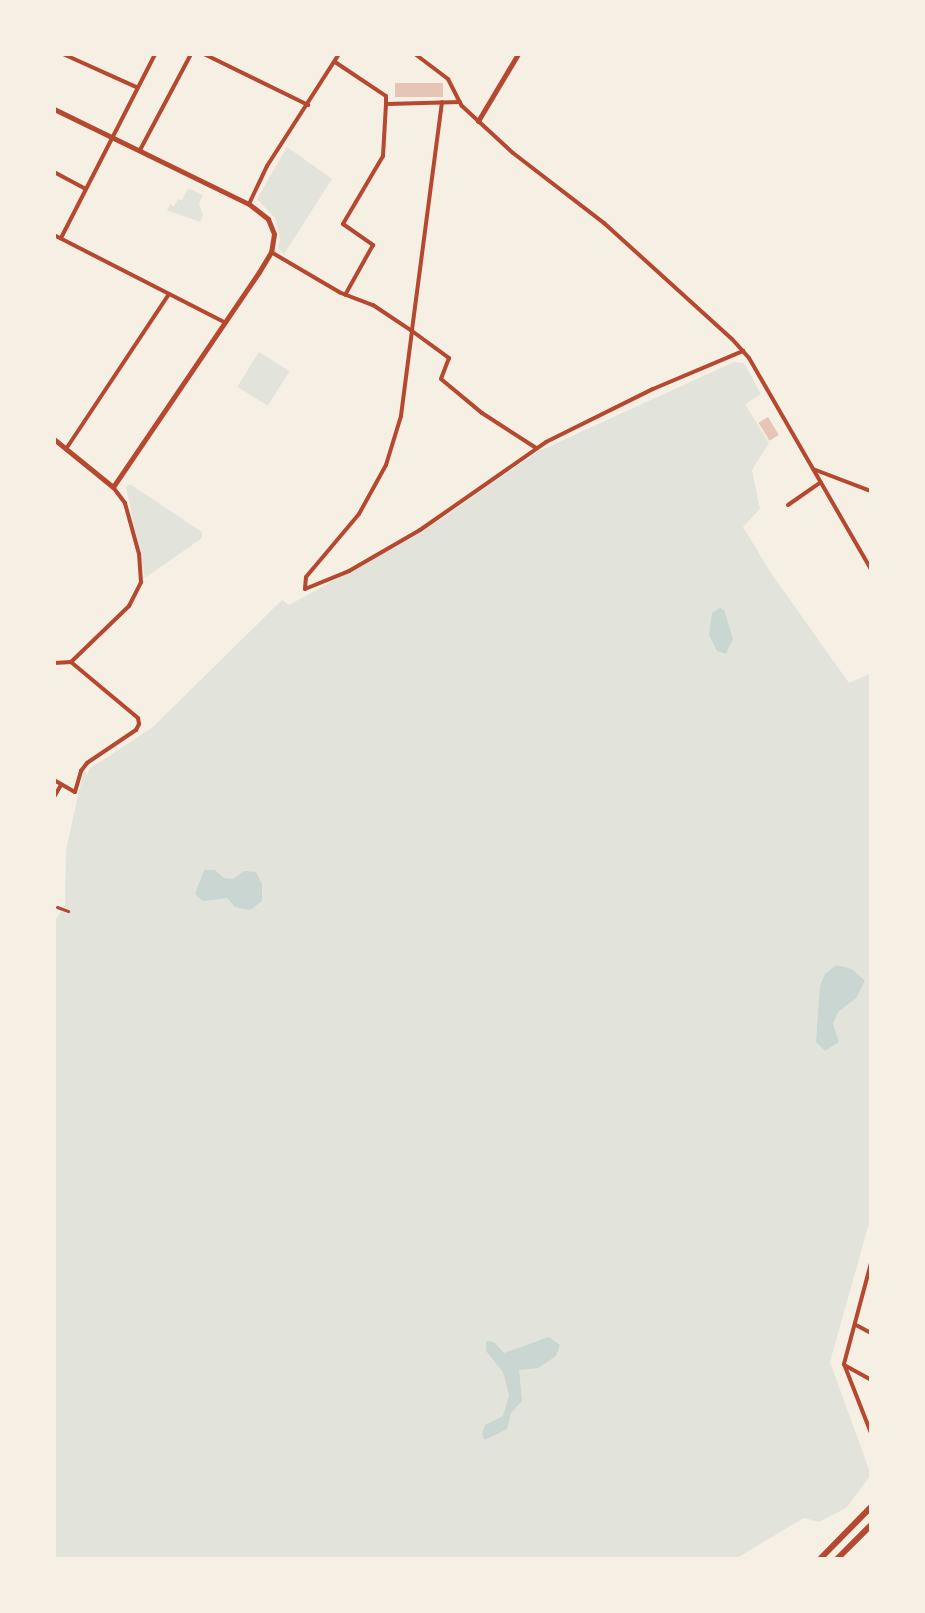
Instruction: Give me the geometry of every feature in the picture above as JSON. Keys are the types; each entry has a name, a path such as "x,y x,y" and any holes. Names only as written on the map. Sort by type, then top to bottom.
{"main road":[{"path":"820,1559 871,1507"},
{"path":"837,1559 871,1525"}],"street":[{"path":"63,54 136,87"},
{"path":"61,238 155,54"},
{"path":"138,152 191,54"},
{"path":"204,54 308,105"},
{"path":"249,204 267,166 339,54"},
{"path":"415,54 448,79 460,102 478,121 709,314 743,351 871,569"},
{"path":"478,121 518,54"},
{"path":"335,62 386,96 383,156 343,224 373,245 345,295"},
{"path":"442,102 401,416 386,465 359,514 306,577 305,589 349,571 420,530 536,448 653,389 743,351"},
{"path":"386,104 460,102"},
{"path":"54,109 249,204 273,226 271,252 113,487"},
{"path":"54,172 86,189"},
{"path":"54,235 224,322"},
{"path":"271,252 345,295 373,305 449,358 441,379 482,413 536,448"},
{"path":"66,449 169,294"},
{"path":"54,439 113,487 125,503 139,554 141,582 129,606 71,662 54,663"},
{"path":"813,469 871,491"},
{"path":"788,505 821,482"},
{"path":"54,780 75,792 81,771 87,763 136,730 139,724 138,718 71,662"},
{"path":"54,797 61,785"},
{"path":"57,907 68,911"},
{"path":"871,1263 868,1286 844,1364 871,1433"},
{"path":"856,1325 871,1333"},
{"path":"844,1364 871,1380"}],"shaded area":[{"path":"287,147 332,179 284,254 278,248 280,239 275,218 257,199"},
{"path":"188,188 203,195 199,204 203,215 200,222 167,210 170,204 174,206 178,199 182,200"},
{"path":"259,352 290,371 268,406 237,387"},
{"path":"734,362 744,363 761,394 745,404 769,443 752,470 760,509 743,527 771,573 849,683 871,673 871,1216 830,1362 871,1475 846,1508 819,1522 804,1518 735,1559 54,1559 54,922 65,905 66,850 84,769 87,775 89,769 153,727 282,600 289,605 419,534 539,451"},
{"path":"130,484 202,532 202,538 145,578 126,487"},
{"path":"720,608 724,610 733,639 726,654 717,651 709,635 712,613"},
{"path":"204,870 215,870 224,878 233,879 244,871 256,872 262,884 262,901 250,910 235,907 227,898 203,901 195,894"},
{"path":"836,965 852,969 865,981 856,998 838,1012 833,1024 839,1042 825,1051 816,1042 820,986 825,974"},
{"path":"549,1337 560,1345 556,1356 538,1368 519,1370 522,1401 511,1413 507,1429 485,1440 482,1435 485,1425 503,1416 509,1395 503,1372 486,1351 486,1341 494,1342 504,1353"}],"building":[{"path":"395,83 443,83 443,97 395,97"},
{"path":"768,417 779,435 769,441 759,423"}]}
